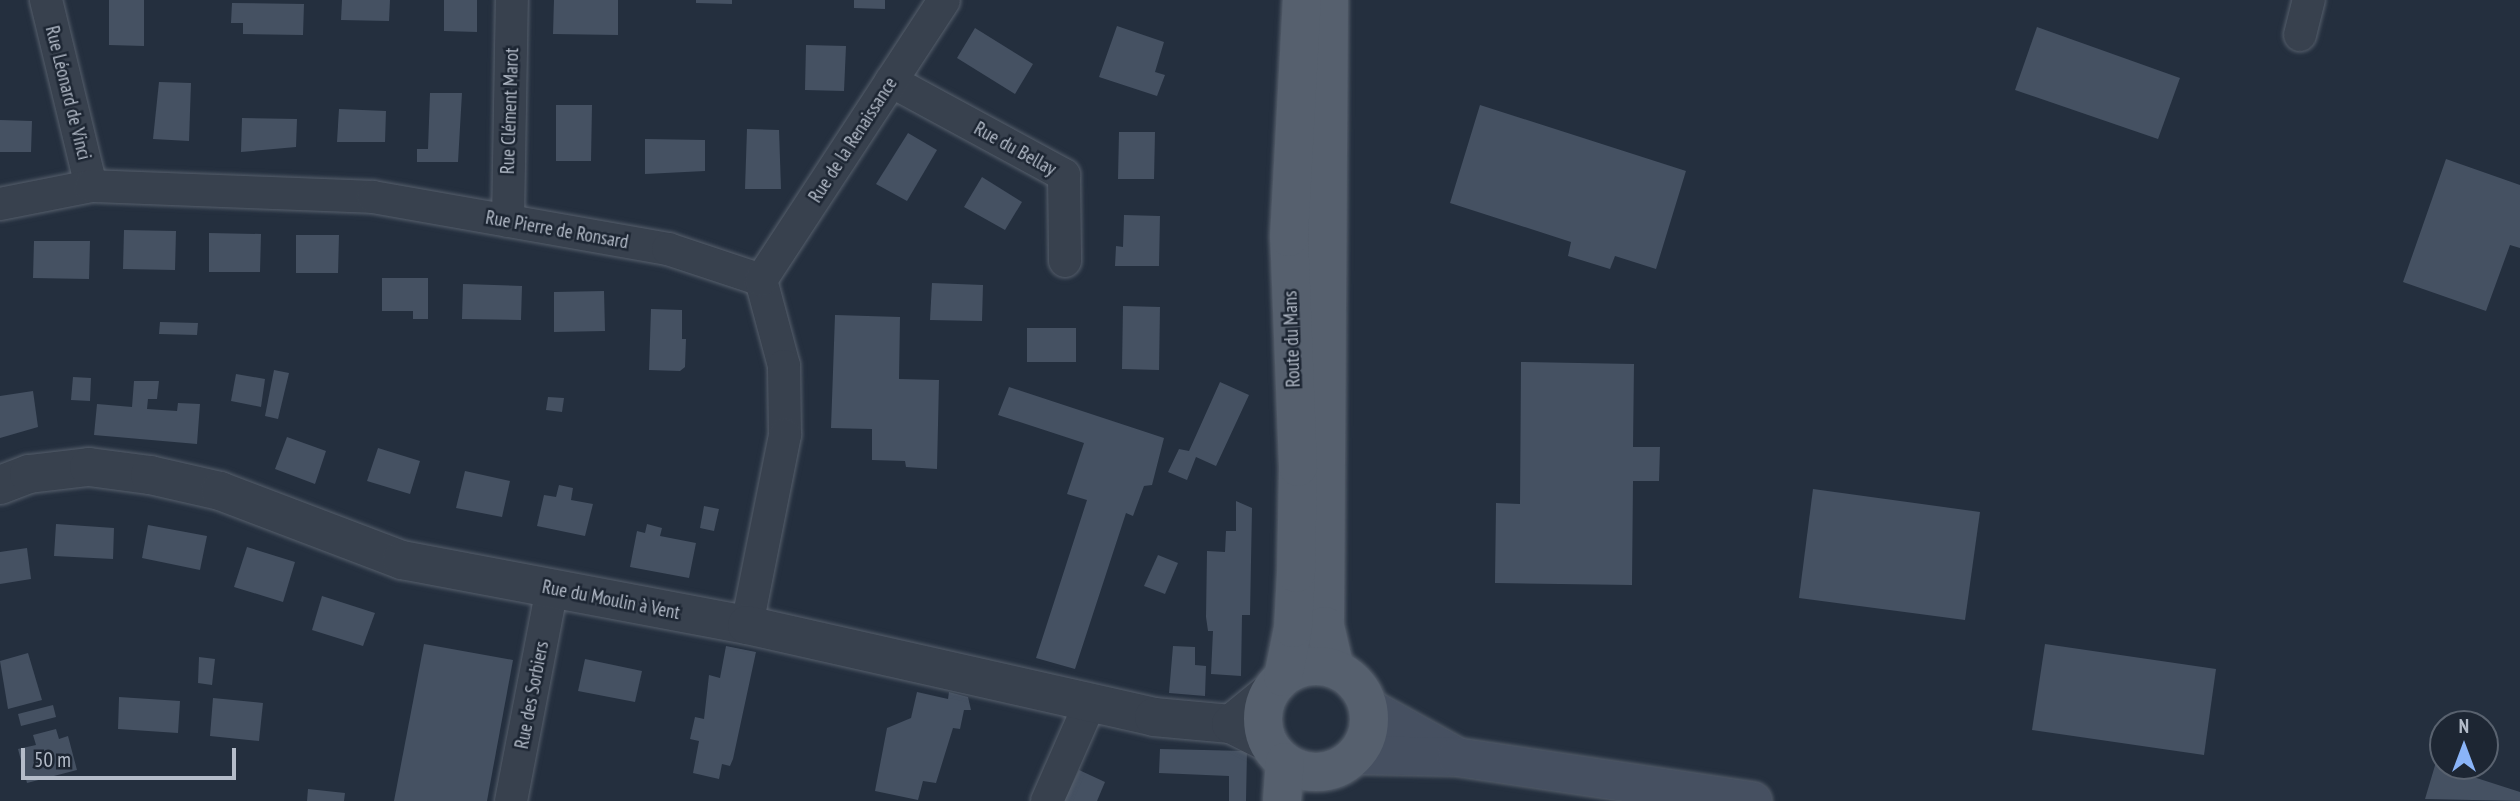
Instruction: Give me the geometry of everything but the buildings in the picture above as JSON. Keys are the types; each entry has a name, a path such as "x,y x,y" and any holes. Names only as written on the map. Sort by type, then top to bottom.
{"main road":[{"name":"Route du Mans","path":"1276,685 1293,628 1296,573 1298,467 1289,237 1302,0"},
{"name":"Route du Mans","path":"1329,0 1325,626 1335,668"},
{"path":"1282,801 1277,753 1263,727 1276,685 1299,668 1335,668 1351,678 1369,708 1457,757"},
{"path":"1277,753 1319,786 1356,755 1368,733 1369,708"},
{"path":"1356,755 1457,757 1753,801"}],"street":[{"name":"Rue Léonard de Vinci","path":"46,0 91,186"},
{"name":"Rue Clément Marot","path":"508,221 512,0"},
{"name":"Rue de la Renaissance","path":"761,280 944,0"},
{"path":"2300,35 2309,0"},
{"name":"Rue du Bellay","path":"891,81 1064,175 1065,261"},
{"name":"Rue Pierre de Ronsard","path":"0,204 91,186 373,197 668,249 761,280"},
{"path":"747,625 785,435 784,366 761,280"},
{"name":"Rue du Moulin à Vent","path":"0,485 29,474 89,467 150,475 220,491 402,560 747,625 1154,717 1231,724 1277,753"},
{"name":"Rue des Sorbiers","path":"511,801 552,589"},
{"path":"1231,724 1276,685"},
{"path":"1047,801 1090,703"}]}
